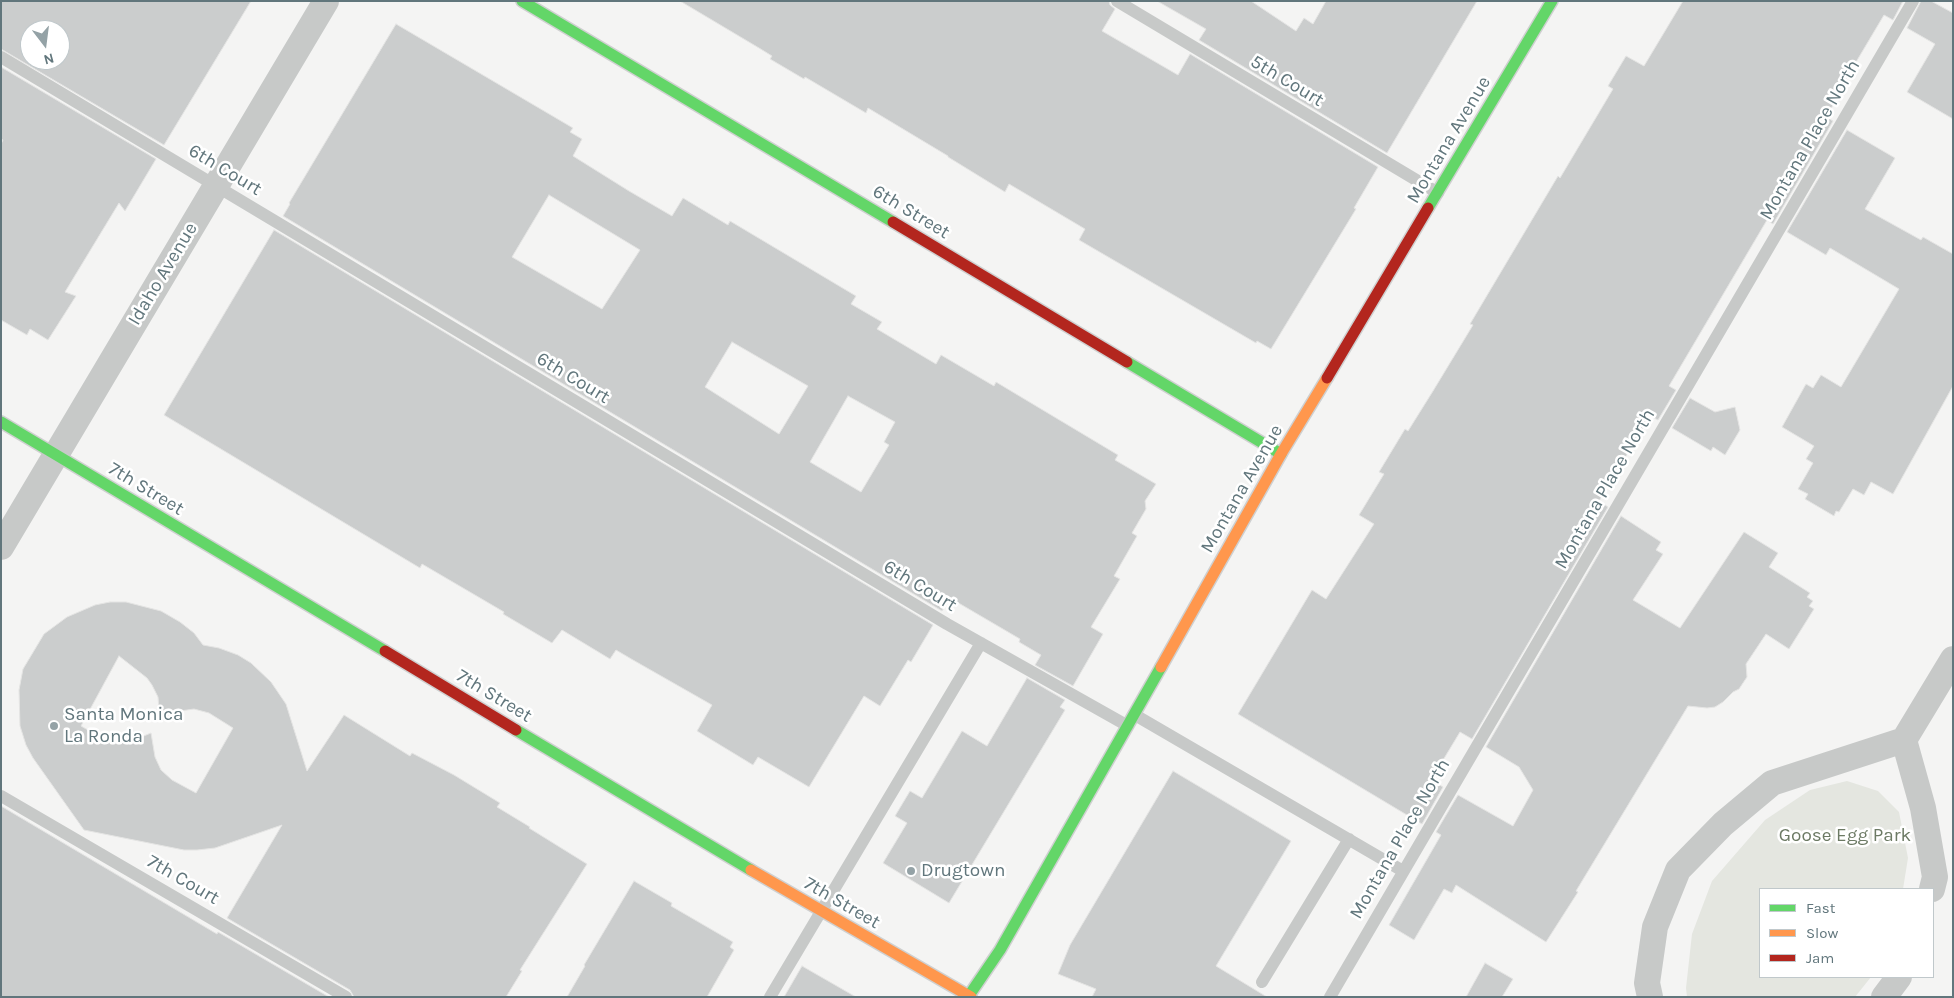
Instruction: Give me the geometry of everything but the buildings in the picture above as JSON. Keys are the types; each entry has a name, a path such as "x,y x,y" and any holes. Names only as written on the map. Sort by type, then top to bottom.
{"street":[{"name":"Idaho Avenue","path":"1,547 326,1"},
{"name":"6th Street","path":"522,1 1281,454"},
{"name":"Montana Avenue","path":"970,996 1000,950 1281,454 1552,1"},
{"name":"7th Street","path":"1,422 821,910 970,996"},
{"path":"1650,997 1647,983 1655,927 1678,870 1722,824 1772,783 1904,740 1953,659"},
{"path":"1904,740 1923,808 1935,877 1932,888"},
{"path":"1884,997 1898,978"}],"lane":[{"name":"5th Court","path":"1117,1 1438,192"},
{"name":"Montana Place North","path":"1330,997 1913,1"},
{"name":"6th Court","path":"1,57 981,643 1131,721 1350,840 1403,871"},
{"path":"770,997 981,643"},
{"name":"7th Court","path":"1,796 346,997"},
{"path":"1262,982 1350,840"}],"green space":[{"name":"Goose Egg Park","path":"1847,781 1878,791 1899,812 1908,858 1903,888 1759,888 1759,978 1870,978 1855,997 1687,997 1686,988 1692,934 1712,881 1765,820 1810,790"}],"traffic: fast":[{"path":"522,1 893,222"},
{"path":"1428,208 1552,1"},
{"path":"1127,362 1281,454"},
{"path":"1,422 385,651"},
{"path":"968,997 1000,950 1161,667"},
{"path":"516,730 751,870"}],"traffic: slow":[{"path":"1161,667 1281,454 1327,378"},
{"path":"751,870 971,997"}],"traffic: jam":[{"path":"1327,378 1428,208"},
{"path":"893,222 1127,362"},
{"path":"385,651 516,730"}],"place":[{"name":"Santa Monica La Ronda","path":"54,726"},
{"name":"Drugtown","path":"911,871"}]}
